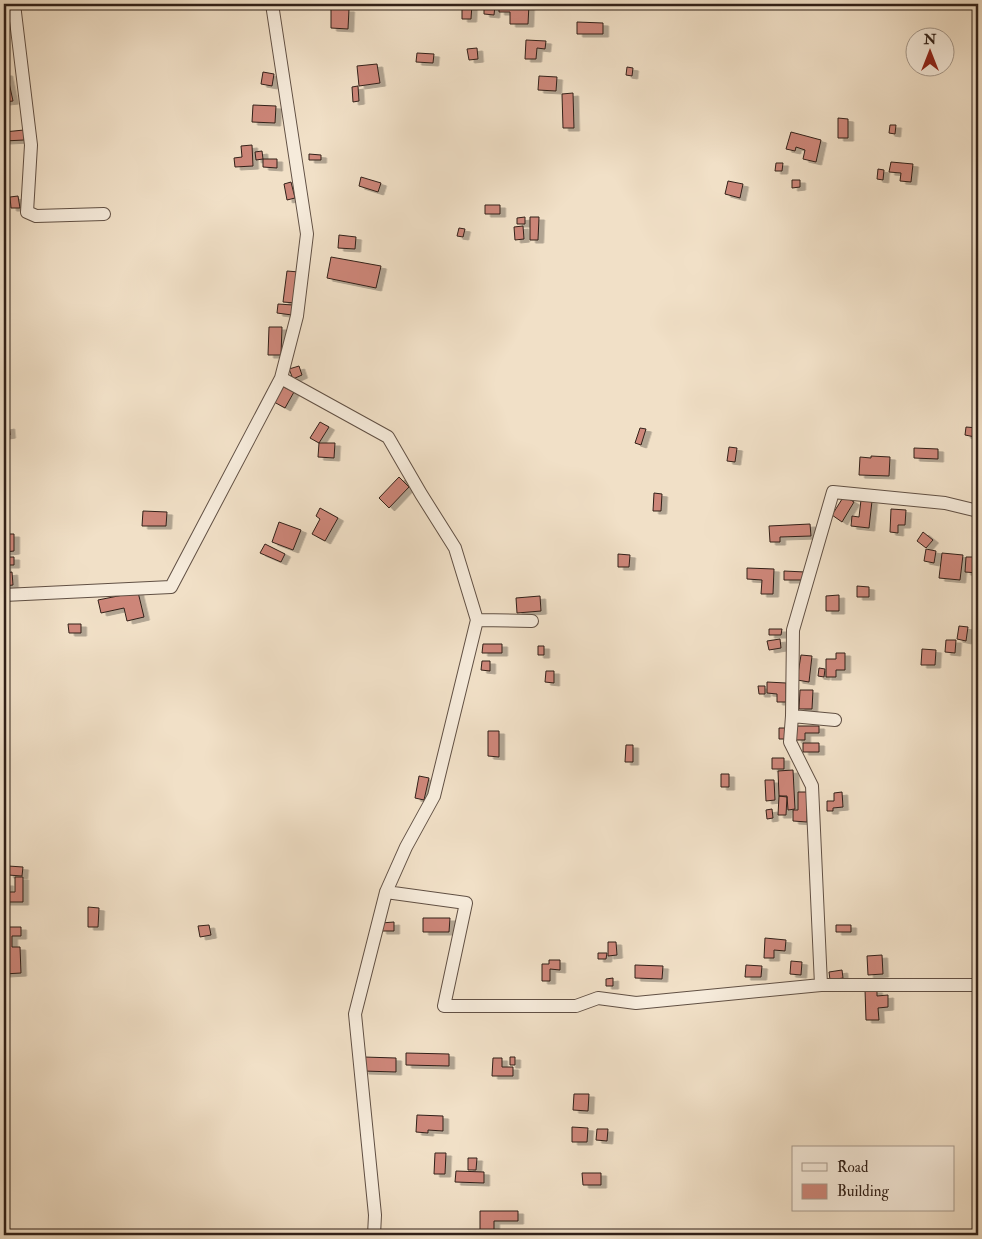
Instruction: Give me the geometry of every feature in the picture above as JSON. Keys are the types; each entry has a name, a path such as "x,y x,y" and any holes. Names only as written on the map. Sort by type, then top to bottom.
{"street":[{"path":"14,4 31,145 27,212 36,216 104,214"},
{"path":"4,595 170,588 281,378 297,316 307,234 272,4"},
{"path":"281,378 388,437 455,548 477,620 434,796 406,847 386,892 355,1014 375,1215 374,1235"},
{"path":"821,985 812,786 790,742 793,630 833,492 945,503 978,511"},
{"path":"477,620 532,621"},
{"path":"792,716 835,720"},
{"path":"386,892 466,903 444,1006 576,1006 598,998 636,1003 821,985 978,985"}],"building":[{"path":"462,4 472,4 471,19 462,19"},
{"path":"499,4 529,4 528,24 510,24 510,12 499,12"},
{"path":"484,5 495,6 494,15 484,14"},
{"path":"331,9 349,9 348,29 331,28"},
{"path":"577,22 603,23 603,34 577,34"},
{"path":"526,40 546,41 545,49 537,48 536,59 525,59"},
{"path":"477,48 478,59 469,60 467,49"},
{"path":"417,53 434,54 433,63 416,62"},
{"path":"377,64 380,83 359,86 357,66"},
{"path":"627,67 633,68 632,76 626,75"},
{"path":"263,72 274,74 272,86 261,84"},
{"path":"4,73 7,73 13,101 4,102"},
{"path":"539,76 557,77 556,91 538,90"},
{"path":"358,86 359,101 353,102 352,87"},
{"path":"573,93 574,128 563,128 562,94"},
{"path":"253,105 276,106 275,123 252,122"},
{"path":"838,118 848,119 848,138 838,138"},
{"path":"890,125 896,125 895,134 889,133"},
{"path":"24,130 24,140 4,141 4,132"},
{"path":"791,132 821,140 816,162 803,159 805,150 796,147 795,151 786,149"},
{"path":"252,145 253,166 235,167 234,158 242,157 241,146"},
{"path":"262,151 263,159 256,160 255,152"},
{"path":"309,154 321,155 321,160 309,160"},
{"path":"263,159 277,159 277,168 263,167"},
{"path":"891,162 913,164 911,182 900,181 901,173 889,172"},
{"path":"776,163 783,163 782,171 775,171"},
{"path":"878,169 884,170 883,180 877,179"},
{"path":"361,177 381,183 378,192 359,186"},
{"path":"792,180 800,180 800,187 792,188"},
{"path":"728,181 743,184 740,198 725,194"},
{"path":"291,182 295,198 287,200 284,184"},
{"path":"18,196 20,208 11,208 10,197"},
{"path":"485,205 500,205 500,214 485,214"},
{"path":"525,217 525,224 517,224 517,218"},
{"path":"530,217 539,217 538,240 530,240"},
{"path":"523,226 524,239 515,240 514,227"},
{"path":"459,228 465,229 463,237 457,236"},
{"path":"339,235 356,237 355,249 338,248"},
{"path":"331,257 381,266 376,288 327,278"},
{"path":"287,271 299,272 295,303 283,302"},
{"path":"278,304 293,305 292,315 277,313"},
{"path":"269,327 282,327 281,355 268,355"},
{"path":"299,366 302,375 293,379 289,369"},
{"path":"282,386 294,392 285,408 274,402"},
{"path":"320,422 329,427 319,443 310,438"},
{"path":"9,426 10,435 4,436 4,427"},
{"path":"966,427 978,428 978,446 974,446 975,437 965,435"},
{"path":"640,428 646,429 641,445 635,443"},
{"path":"319,443 335,443 334,458 318,457"},
{"path":"729,447 737,448 735,462 727,461"},
{"path":"914,448 938,449 938,459 914,458"},
{"path":"871,456 890,457 889,476 859,475 860,457 871,458"},
{"path":"399,477 409,487 389,508 379,498"},
{"path":"654,493 662,494 661,511 653,511"},
{"path":"844,496 854,502 842,522 832,515"},
{"path":"861,500 872,501 869,528 851,526 852,516 859,517"},
{"path":"320,508 338,518 325,541 312,534 320,519 316,516"},
{"path":"891,509 906,510 905,525 898,525 898,533 890,532"},
{"path":"143,511 167,512 166,526 142,526"},
{"path":"279,522 301,530 293,550 272,542"},
{"path":"810,524 811,536 780,537 780,542 770,542 769,526"},
{"path":"923,532 933,540 926,548 917,541"},
{"path":"4,534 14,534 14,551 5,552"},
{"path":"265,544 285,554 281,562 260,553"},
{"path":"926,549 936,551 934,563 924,561"},
{"path":"942,553 963,555 960,580 939,578"},
{"path":"618,554 630,555 629,567 618,567"},
{"path":"4,557 14,557 14,565 5,565 5,573 12,572 13,585 4,586"},
{"path":"966,557 978,557 978,573 965,572"},
{"path":"747,568 774,569 773,594 761,594 762,580 747,579"},
{"path":"784,571 805,572 804,580 784,580"},
{"path":"857,586 869,587 869,597 857,597"},
{"path":"138,592 144,617 127,621 124,608 101,613 98,600"},
{"path":"839,595 839,611 826,611 826,596"},
{"path":"540,596 541,611 517,613 516,598"},
{"path":"68,624 81,624 81,633 69,633"},
{"path":"959,626 968,627 966,641 957,639"},
{"path":"769,629 782,629 781,635 769,635"},
{"path":"780,639 781,648 769,650 767,641"},
{"path":"946,640 956,640 955,653 945,652"},
{"path":"483,644 502,644 502,653 482,653"},
{"path":"538,646 544,646 544,655 538,655"},
{"path":"922,649 936,650 935,665 921,665"},
{"path":"836,653 845,653 845,670 836,670 836,677 826,677 826,659 836,659"},
{"path":"801,655 812,656 809,682 797,680"},
{"path":"482,661 490,661 490,671 481,670"},
{"path":"819,668 825,669 824,677 818,676"},
{"path":"546,671 554,671 554,683 545,682"},
{"path":"767,682 786,683 786,702 777,702 777,694 767,693"},
{"path":"758,686 765,686 765,694 759,694"},
{"path":"800,690 813,690 812,709 799,709"},
{"path":"796,726 819,726 819,733 805,733 805,740 796,740"},
{"path":"779,728 786,728 786,739 779,739"},
{"path":"488,731 499,731 499,757 488,756"},
{"path":"803,743 819,743 819,752 803,752"},
{"path":"626,745 633,745 633,762 625,762"},
{"path":"772,758 784,758 784,769 772,769"},
{"path":"793,770 795,809 788,810 787,796 779,796 778,771"},
{"path":"721,774 729,774 729,787 721,787"},
{"path":"419,776 429,778 424,800 415,798"},
{"path":"765,780 774,780 775,800 766,801"},
{"path":"798,792 807,792 807,822 793,821 793,810 798,810"},
{"path":"842,792 843,807 827,811 827,801 834,801 834,793"},
{"path":"779,796 787,797 786,815 778,815"},
{"path":"772,809 773,818 767,819 766,810"},
{"path":"8,866 23,867 22,876 8,875"},
{"path":"15,877 23,877 23,902 4,902 4,883 8,883 8,892 15,892"},
{"path":"88,907 99,908 98,927 88,927"},
{"path":"423,918 450,918 449,932 423,932"},
{"path":"394,922 394,931 381,931 381,923"},
{"path":"209,925 211,935 200,937 198,926"},
{"path":"836,925 851,925 851,932 836,932"},
{"path":"4,927 21,927 21,936 12,936 12,947 20,947 21,973 4,974"},
{"path":"765,938 786,940 785,951 774,950 774,958 764,958"},
{"path":"608,942 616,942 617,955 608,956"},
{"path":"598,953 607,953 606,959 598,959"},
{"path":"882,955 883,974 868,975 867,956"},
{"path":"549,960 560,960 560,970 550,969 550,981 542,981 542,964 549,964"},
{"path":"791,961 802,962 801,975 790,974"},
{"path":"635,965 663,966 662,979 635,978"},
{"path":"746,965 762,966 761,977 745,977"},
{"path":"842,970 843,978 830,980 829,972"},
{"path":"613,978 613,986 606,986 606,979"},
{"path":"865,990 877,990 877,996 888,995 888,1007 878,1008 879,1020 866,1020"},
{"path":"406,1053 449,1054 449,1066 406,1065"},
{"path":"364,1057 396,1058 396,1072 363,1071"},
{"path":"510,1057 515,1057 515,1065 510,1065"},
{"path":"493,1058 502,1058 502,1067 513,1067 513,1076 492,1076"},
{"path":"574,1094 589,1094 588,1111 573,1110"},
{"path":"417,1115 443,1116 443,1131 428,1130 428,1133 416,1132"},
{"path":"572,1127 588,1128 587,1142 572,1142"},
{"path":"597,1129 608,1129 607,1141 596,1140"},
{"path":"435,1153 446,1153 445,1174 434,1174"},
{"path":"468,1158 477,1158 476,1170 468,1170"},
{"path":"456,1171 484,1172 484,1183 455,1182"},
{"path":"582,1173 601,1173 601,1185 583,1185"},
{"path":"480,1211 518,1211 518,1221 494,1221 494,1233 480,1233"}]}
